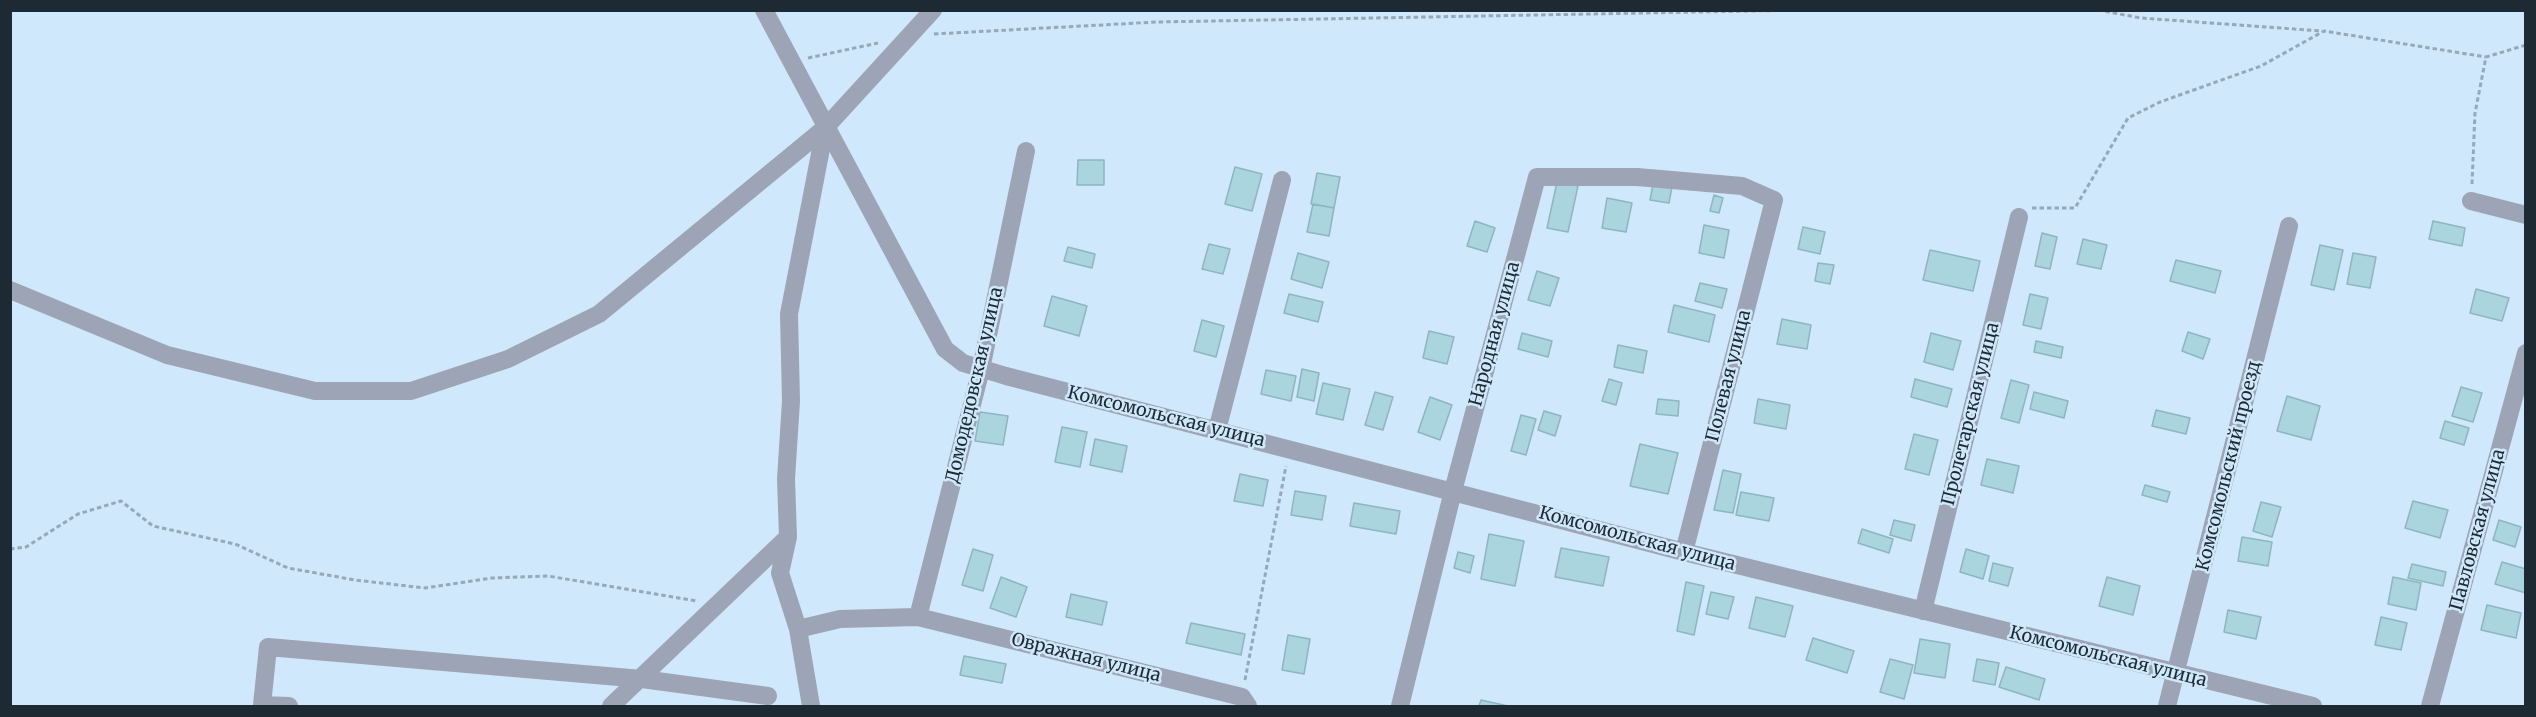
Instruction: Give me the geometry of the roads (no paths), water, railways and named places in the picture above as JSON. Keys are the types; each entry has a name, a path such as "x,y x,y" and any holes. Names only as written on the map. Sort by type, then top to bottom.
{"street":[{"path":"764,10 825,128 789,314 791,400 786,479 788,537 780,573 798,629 811,706"},
{"path":"10,290 166,355 315,391 411,391 508,359 599,314 825,128 933,10"},
{"name":"Комсомольская улица","path":"825,128 945,349 963,363 1684,552 2313,706"},
{"name":"Домодедовская улица","path":"918,617 981,369 1026,151"},
{"name":"Полевая улица","path":"1537,177 1637,177 1742,186 1774,200 1684,552"},
{"name":"Народная улица","path":"1400,706 1453,491 1537,177"},
{"path":"1217,430 1282,180"},
{"path":"2471,201 2526,215"},
{"name":"Пролетарская улица","path":"1923,611 2019,217"},
{"name":"Комсомольский проезд","path":"2167,706 2177,674 2289,226"},
{"name":"Павловская улица","path":"2430,706 2526,353"},
{"path":"611,706 642,679 788,537"},
{"name":"Овражная улица","path":"798,629 840,619 918,617 1245,702"},
{"path":"289,706 262,705 268,647 642,679 768,696"}]}
